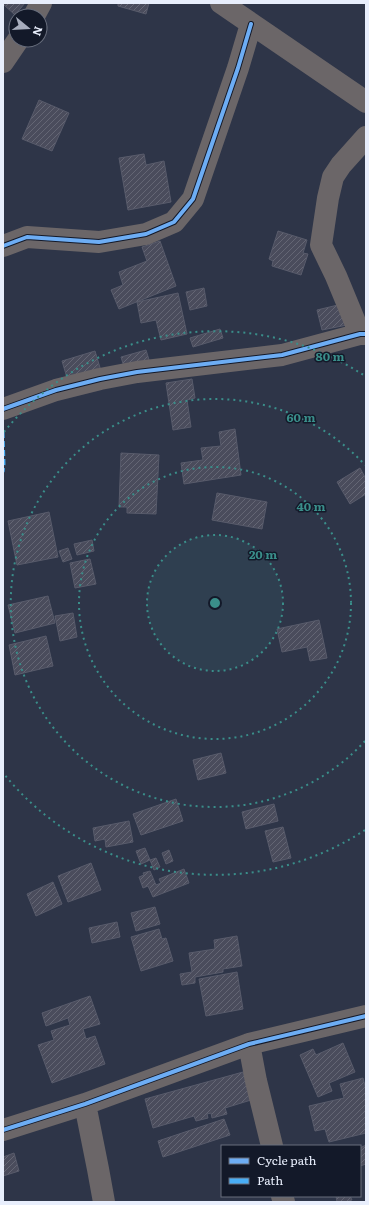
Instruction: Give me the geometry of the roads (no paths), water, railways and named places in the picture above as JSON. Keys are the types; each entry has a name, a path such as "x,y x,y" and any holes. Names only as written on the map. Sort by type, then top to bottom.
{"street":[{"path":"221,3 366,102"},
{"path":"3,246 27,237 99,242 146,234 174,222 193,199 238,68 251,24"},
{"path":"3,62 13,48"},
{"path":"3,409 56,390 100,379 137,372 282,355 363,334 321,245 328,198 333,178 341,165 366,137"},
{"path":"3,1130 85,1104 249,1044 366,1016"},
{"path":"249,1044 256,1081 272,1145"},
{"path":"85,1104 104,1202"}]}
